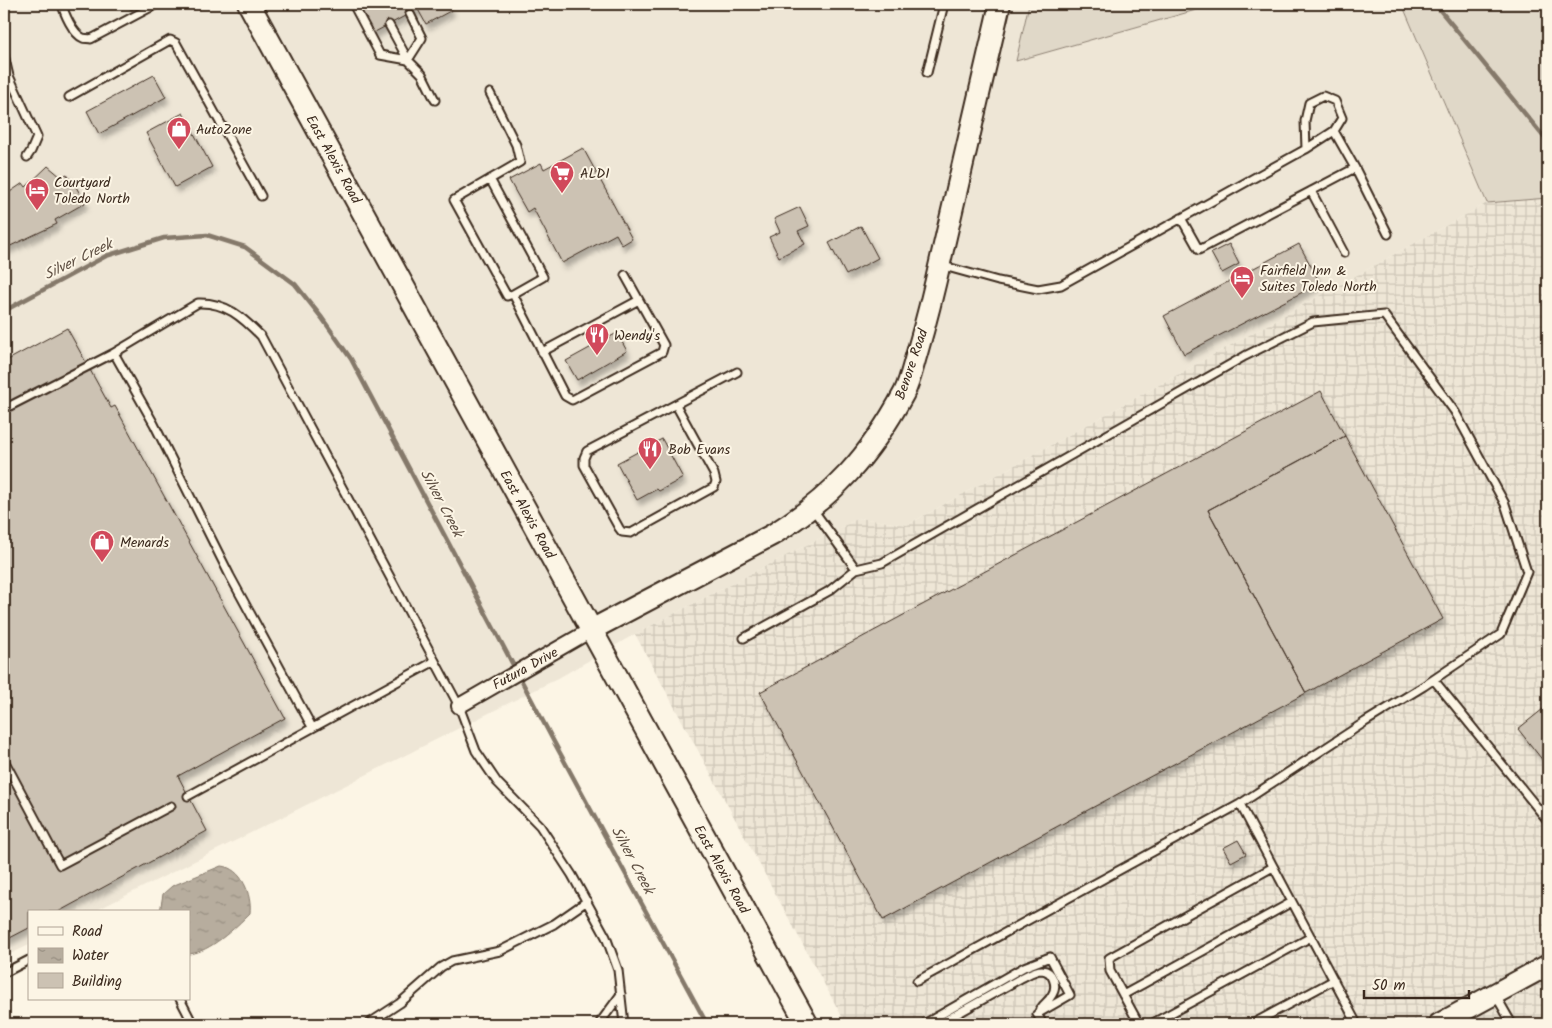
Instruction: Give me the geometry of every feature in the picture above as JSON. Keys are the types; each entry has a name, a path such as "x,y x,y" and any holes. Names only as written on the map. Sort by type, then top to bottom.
{"main road":[{"name":"East Alexis Road","path":"249,4 807,1024"},
{"name":"Benore Road","path":"591,630 772,535 825,498 869,450 904,392 923,333 1000,4"},
{"path":"1438,1024 1464,1015 1494,994 1548,965"}],"street":[{"name":"Futura Drive","path":"459,706 591,630"}],"lane":[{"path":"62,4 76,32 83,38 91,39 157,4"},
{"path":"353,4 380,55 408,60"},
{"path":"927,73 944,4"},
{"path":"408,60 422,38 410,14"},
{"path":"389,25 408,60 422,74 435,100"},
{"path":"69,97 170,40 176,43 261,196"},
{"path":"4,55 6,78 37,137 32,151 27,157"},
{"path":"490,93 516,145 520,162 490,179 454,200 507,296 543,277 490,179"},
{"path":"940,265 998,281 1038,288 1061,285 1306,149 1334,131 1342,118 1335,101 1323,96 1308,103 1305,120 1306,149"},
{"path":"1334,131 1356,168 1388,234"},
{"path":"1181,218 1199,250 1356,168"},
{"path":"1311,191 1344,253"},
{"path":"513,294 565,396 572,400 662,352 664,346 625,275"},
{"path":"542,352 639,300"},
{"path":"4,409 114,353 198,303 210,303 228,309 239,316 261,336 459,706 476,751 497,782 540,826 606,937 618,970 624,1024"},
{"path":"744,638 829,591 856,569 882,563 1246,356 1313,322 1384,315 1455,412 1505,504 1527,572 1501,634 1434,680 1240,804 918,981"},
{"path":"114,353 154,424 230,576 312,727"},
{"path":"676,405 714,474 716,482 714,487 630,533 622,532 618,528 584,465 587,451 737,372"},
{"path":"812,508 856,569"},
{"path":"188,796 435,660"},
{"path":"1434,680 1548,822"},
{"path":"4,760 60,865 171,806"},
{"path":"1240,804 1357,1024"},
{"path":"1139,1024 1110,971 1109,958 1273,867"},
{"path":"368,1024 400,1003 441,967 452,961 500,951 554,924 586,901"},
{"path":"1123,995 1292,902"},
{"path":"1151,1024 1311,937"},
{"path":"924,1024 1024,967 1050,957 1070,995 1038,1014"},
{"path":"4,973 28,961"},
{"path":"939,1024 1023,977 1042,970 1049,972 1054,980 1055,988 1052,996 1041,1006 1038,1014 1042,1024"},
{"path":"1252,1024 1334,980"},
{"path":"599,1024 621,994"},
{"path":"1494,994 1512,1024"},
{"path":"181,1000 193,1024"}],"shaded area":[{"path":"4,4 1029,4 1016,61 1217,4 1402,4 1487,203 907,525 859,518 635,634 555,680 97,910 28,910 28,945 4,957"},
{"path":"1029,4 1217,4 1016,61"},
{"path":"1402,4 1548,4 1548,198 1487,203"},
{"path":"1548,198 1548,1024 846,1024 635,634 859,518 907,525 1487,203"}],"water":[{"path":"221,866 228,868 240,877 244,884 249,898 250,913 214,944 190,954 190,910 160,910 163,894 172,886"}],"building":[{"path":"127,4 143,4 131,10"},
{"path":"358,4 415,4 418,9 373,33"},
{"path":"415,4 448,4 452,10 426,24"},
{"path":"154,75 166,97 99,134 87,111"},
{"name":"AutoZone","path":"183,113 212,167 175,187 146,133"},
{"name":"ALDI","path":"583,148 632,239 622,245 616,234 562,263 533,208 527,212 509,180 541,163 544,169"},
{"name":"Courtyard Toledo North","path":"48,166 61,177 67,174 85,203 55,220 57,224 4,249 4,196 23,183 26,187"},
{"path":"800,207 809,226 798,231 805,244 779,257 769,237 780,232 774,219"},
{"path":"861,226 878,258 846,275 829,243"},
{"path":"1229,244 1239,264 1222,273 1211,253"},
{"name":"Fairfield Inn & Suites Toledo North","path":"1299,244 1320,283 1184,354 1164,316"},
{"name":"Menards","path":"67,328 111,408 115,406 285,718 178,776 207,831 62,910 28,910 28,929 4,941 4,362"},
{"name":"Wendy's","path":"617,333 627,351 577,380 566,361"},
{"path":"1321,391 1345,436 1208,510 1306,693 883,920 760,692"},
{"path":"1345,436 1443,619 1306,693 1208,510"},
{"name":"Bob Evans","path":"662,439 683,478 637,500 617,463"},
{"path":"1548,705 1548,767 1518,729"},
{"path":"1238,840 1246,854 1231,862 1223,848"}],"waterway":[{"path":"1435,4 1548,142"},
{"name":"Silver Creek","path":"4,311 106,256 164,238 207,235 245,247 295,284 351,359 554,742 707,1024"}],"place":[{"name":"AutoZone","path":"179,150"},
{"name":"ALDI","path":"562,194"},
{"name":"Courtyard Toledo North","path":"37,211"},
{"name":"Fairfield Inn & Suites Toledo North","path":"1242,299"},
{"name":"Wendy's","path":"597,356"},
{"name":"Bob Evans","path":"650,470"},
{"name":"Menards","path":"102,563"}]}
